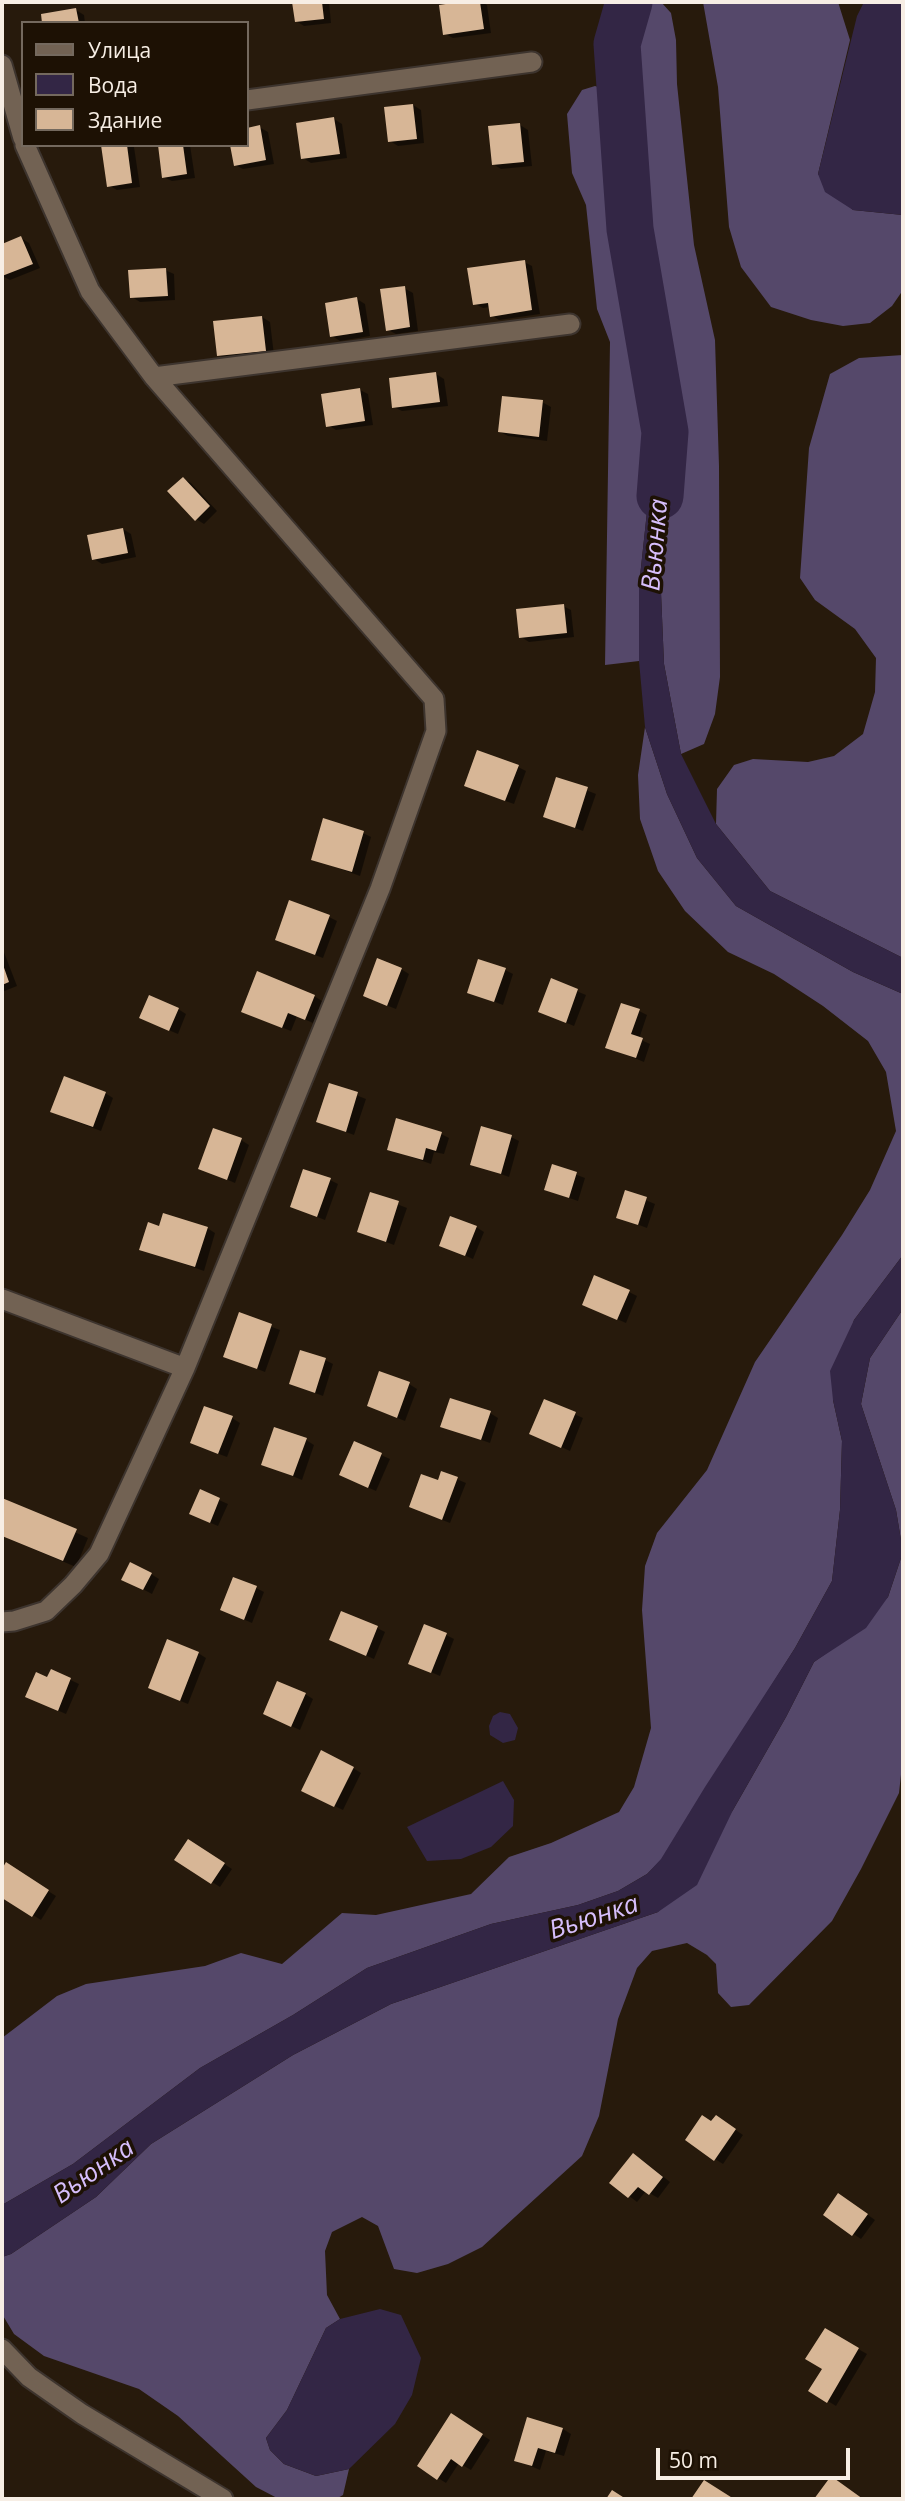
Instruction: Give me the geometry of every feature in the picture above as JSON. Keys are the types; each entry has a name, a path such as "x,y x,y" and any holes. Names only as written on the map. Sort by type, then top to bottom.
{"street":[{"path":"248,100 532,62"},
{"path":"2,65 21,128"},
{"path":"2,1622 46,1611 73,1585 99,1553 185,1368 380,889 436,731 434,699 154,377 90,291 27,147"},
{"path":"154,377 570,324"},
{"path":"2,1299 185,1368"},
{"path":"2,2349 29,2377 82,2414 223,2499"}],"shaded area":[{"path":"661,2 671,13 676,40 677,84 694,245 715,340 719,466 720,677 715,714 704,744 681,754 664,664 660,569 670,468 669,388 634,168 629,118 629,67 637,27 645,4"},
{"path":"703,2 838,2 850,40 818,174 853,210 903,215 903,290 892,306 870,323 843,326 811,320 771,307 741,267 729,227 718,87"},
{"path":"595,86 607,90 613,117 632,321 659,430 652,465 639,586 639,661 605,665 610,342 597,309 586,205 572,173 567,114 582,90"},
{"path":"903,355 903,958 770,891 716,824 717,789 734,765 753,759 808,762 834,756 863,734 875,692 876,658 855,629 815,600 800,578 809,448 830,374 859,358"},
{"path":"645,727 667,794 697,858 736,906 853,972 903,994 903,1255 854,1320 833,1400 842,1441 840,1510 832,1581 795,1648 662,1859 647,1874 618,1891 578,1905 491,1924 367,1968 293,2015 200,2068 73,2164 2,2205 2,2038 57,1996 86,1984 205,1966 241,1953 282,1964 342,1913 376,1915 471,1894 509,1857 551,1843 619,1812 634,1787 651,1728 642,1610 645,1566 657,1533 707,1470 755,1362 870,1190 896,1131 886,1072 868,1041 823,1006 774,974 728,952 685,911 658,871 640,819 638,775"},
{"path":"903,1309 903,1552 896,1510 861,1404 870,1358"},
{"path":"903,1552 903,1756 899,1793 832,1921 749,2005 731,2007 718,1993 716,1964 687,1943 652,1951 637,1968 618,2019 599,2116 582,2156 482,2247 448,2264 417,2273 394,2269 378,2226 362,2217 332,2232 325,2251 327,2295 340,2319 326,2328 287,2410 266,2438 270,2450 284,2464 316,2476 349,2469 343,2495 336,2499 279,2499 256,2487 178,2416 139,2389 44,2356 14,2334 2,2314 2,2257 11,2254 96,2197 151,2144 293,2055 391,2004 658,1912 733,1810 814,1662 836,1646 888,1597"}],"water":[{"path":"619,2 647,2 637,27 629,67 619,73 613,72 605,53"},
{"path":"864,2 903,2 903,215 853,210 825,192 818,174 857,16"},
{"path":"659,430 665,432 671,441 660,569 664,664 681,754 716,824 770,891 903,958 903,994 853,972 736,906 697,858 667,794 645,727 639,661 639,586 652,465"},
{"path":"903,1255 903,1309 870,1358 861,1404 896,1510 903,1552 888,1597 866,1628 814,1662 733,1810 697,1885 658,1912 391,2004 293,2055 151,2144 96,2197 11,2254 2,2257 2,2205 73,2164 200,2068 293,2015 367,1968 491,1924 578,1905 618,1891 647,1874 661,1859 795,1648 832,1581 840,1510 842,1441 830,1371 854,1320"},
{"path":"500,1712 510,1714 518,1728 515,1740 503,1743 490,1735 489,1726 493,1716"},
{"path":"503,1781 514,1800 513,1826 491,1847 461,1859 427,1861 407,1827"},
{"path":"380,2309 401,2315 421,2358 412,2395 395,2424 349,2469 316,2476 284,2464 270,2450 266,2438 287,2410 326,2328 340,2319"}],"building":[{"path":"292,2 322,2 324,19 295,22"},
{"path":"480,2 484,29 443,35 439,5"},
{"path":"76,8 79,21 42,21 41,14"},
{"path":"413,104 417,139 388,142 384,107"},
{"path":"334,117 340,154 301,159 296,123"},
{"path":"520,123 524,162 492,165 488,126"},
{"path":"260,125 266,160 234,166 230,147 248,147 248,128"},
{"path":"101,147 127,147 132,183 107,187"},
{"path":"158,147 183,147 187,174 162,178"},
{"path":"21,236 33,264 2,276 2,244"},
{"path":"525,260 532,310 490,317 488,303 473,305 467,268"},
{"path":"166,268 168,296 130,298 128,270"},
{"path":"405,286 410,327 386,331 380,289"},
{"path":"357,297 363,332 330,337 325,303"},
{"path":"262,316 266,351 217,356 213,321"},
{"path":"436,372 440,402 392,408 389,378"},
{"path":"360,388 365,421 326,427 321,394"},
{"path":"502,396 543,400 539,437 498,432"},
{"path":"183,477 210,506 195,521 167,491"},
{"path":"123,528 128,553 92,560 87,535"},
{"path":"564,604 567,633 519,638 516,609"},
{"path":"477,750 519,765 505,801 464,786"},
{"path":"556,777 588,787 575,828 543,817"},
{"path":"323,818 364,831 352,872 311,860"},
{"path":"289,900 330,915 315,955 275,940"},
{"path":"377,958 402,968 387,1006 363,996"},
{"path":"478,959 506,968 494,1002 467,993"},
{"path":"2,962 9,982 2,985"},
{"path":"257,971 315,995 305,1020 288,1013 282,1028 241,1012"},
{"path":"551,978 578,989 566,1023 538,1012"},
{"path":"149,995 179,1008 169,1031 139,1018"},
{"path":"621,1003 640,1009 631,1034 643,1038 636,1058 605,1048"},
{"path":"64,1076 106,1092 93,1127 50,1112"},
{"path":"329,1083 358,1092 346,1132 316,1122"},
{"path":"396,1118 442,1132 436,1151 426,1148 423,1160 387,1150"},
{"path":"481,1126 512,1135 501,1174 470,1165"},
{"path":"213,1128 242,1138 227,1180 198,1169"},
{"path":"552,1164 577,1172 569,1198 544,1190"},
{"path":"303,1169 331,1178 317,1217 290,1207"},
{"path":"625,1190 647,1197 638,1225 616,1218"},
{"path":"370,1192 399,1201 386,1242 357,1232"},
{"path":"163,1213 208,1227 195,1267 139,1250 148,1222 159,1226"},
{"path":"450,1216 477,1226 465,1256 439,1246"},
{"path":"594,1275 630,1290 617,1320 582,1305"},
{"path":"239,1312 272,1324 257,1369 223,1357"},
{"path":"300,1350 326,1358 315,1393 289,1384"},
{"path":"379,1371 410,1382 397,1418 367,1406"},
{"path":"450,1398 491,1411 481,1440 440,1427"},
{"path":"544,1399 576,1412 561,1448 529,1434"},
{"path":"204,1406 233,1416 218,1454 190,1443"},
{"path":"274,1427 307,1438 293,1476 261,1465"},
{"path":"354,1441 382,1453 368,1488 339,1475"},
{"path":"441,1471 458,1477 442,1520 409,1507 421,1474 438,1480"},
{"path":"200,1489 220,1498 210,1523 189,1514"},
{"path":"2,1498 77,1529 63,1561 2,1536"},
{"path":"130,1562 152,1573 143,1590 121,1580"},
{"path":"233,1577 257,1586 244,1620 220,1610"},
{"path":"341,1611 378,1626 366,1656 329,1640"},
{"path":"424,1624 447,1633 431,1673 408,1664"},
{"path":"167,1639 199,1652 180,1701 148,1688"},
{"path":"51,1669 71,1678 58,1711 25,1697 36,1672 47,1677"},
{"path":"277,1681 306,1693 291,1727 263,1714"},
{"path":"321,1750 354,1767 334,1807 301,1791"},
{"path":"188,1839 225,1863 211,1884 174,1860"},
{"path":"6,1862 49,1890 32,1917 2,1898 2,1869"},
{"path":"702,2115 711,2121 716,2115 736,2129 714,2161 685,2140"},
{"path":"633,2153 663,2177 649,2195 638,2187 628,2198 609,2183"},
{"path":"838,2193 868,2214 852,2236 823,2215"},
{"path":"825,2328 859,2348 827,2403 808,2391 822,2369 805,2359"},
{"path":"451,2413 483,2434 462,2467 451,2459 437,2480 417,2466"},
{"path":"527,2417 563,2428 555,2453 538,2448 532,2466 514,2461"},
{"path":"831,2476 863,2499 814,2499"},
{"path":"704,2480 734,2499 691,2499"},
{"path":"612,2490 626,2499 606,2499"}],"waterway":[{"name":"Вьюнка","path":"629,2 617,44 630,229 665,432 660,496"}]}
